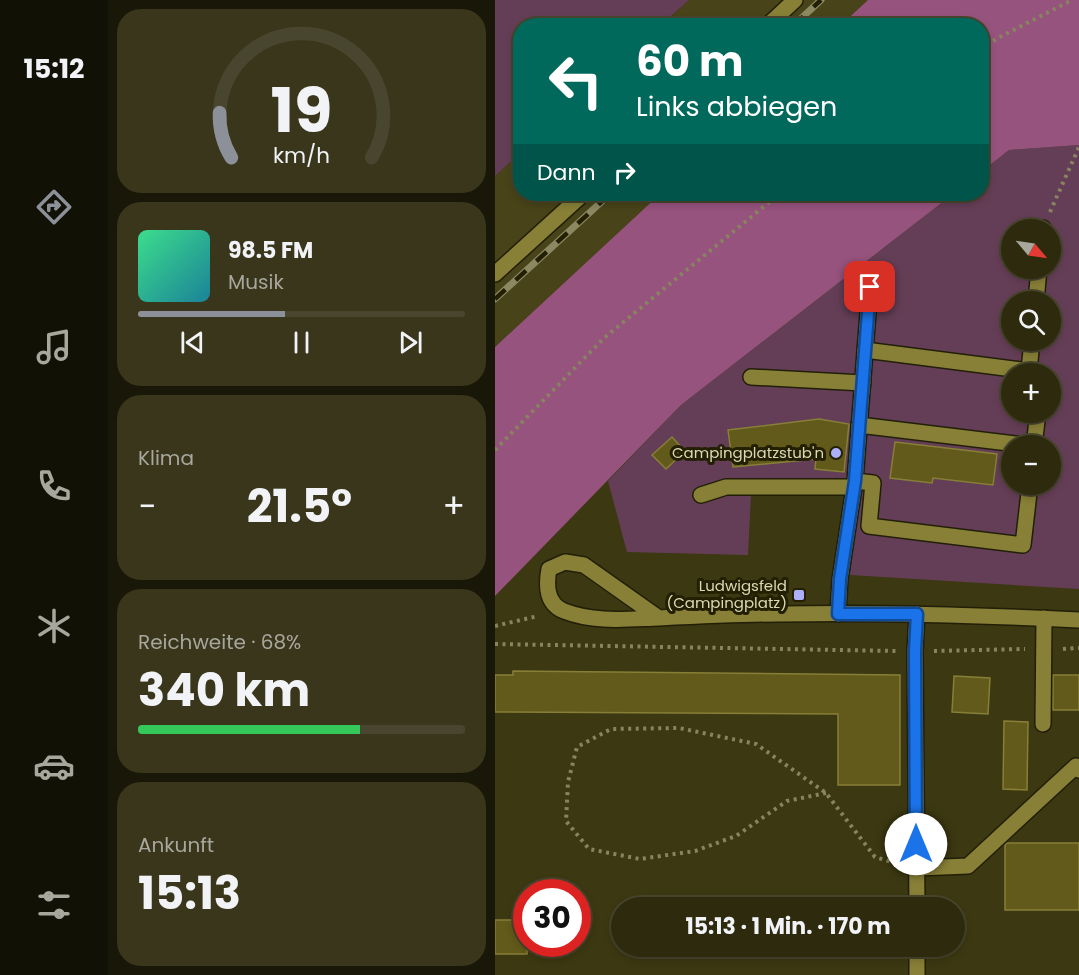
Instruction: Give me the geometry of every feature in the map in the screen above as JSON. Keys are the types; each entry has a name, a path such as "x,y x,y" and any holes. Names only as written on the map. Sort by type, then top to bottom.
{"street":[{"path":"776,18 795,0"},
{"path":"495,274 575,201"},
{"path":"838,614 840,579 855,484 870,287"},
{"path":"865,350 1001,368"},
{"path":"751,377 863,383"},
{"path":"859,425 1001,442"},
{"path":"701,495 726,487 873,483 869,525 1023,545 1029,495"},
{"path":"659,618 584,565 565,562 549,568 546,585 550,600 562,610 598,620 659,618 778,614 917,614 1079,620"},
{"path":"917,614 915,651 917,897"},
{"path":"1043,724 1044,618"},
{"path":"917,868 968,866 1075,766 1079,771"},
{"path":"917,957 917,975"}],"path":[{"path":"989,44 1072,0"},
{"path":"1047,219 1079,147"},
{"path":"495,450 604,338 770,201"},
{"path":"495,626 562,610"},
{"path":"495,644 915,651 1079,648"},
{"path":"826,793 787,801 737,836 695,851 640,859 589,849 566,821 568,782 577,747 611,729 679,728 756,744 826,793 875,857 917,868"}],"shaded area":[{"path":"495,0 689,0 669,18 513,18 513,159 495,176"},
{"path":"689,0 868,0 849,18 670,18"},
{"path":"868,0 1079,0 1079,145 1009,150 989,166 989,18 849,18"},
{"path":"1079,145 1079,589 850,575 860,496 751,494 748,555 627,552 608,481 681,405 944,201 989,201 989,166 1009,150"},
{"path":"513,159 513,201 652,201 495,347 495,176"},
{"path":"652,201 944,201 681,405 495,596 495,347"}],"building":[{"path":"819,419 849,424 844,472 815,469 816,459 733,467 728,430"},
{"path":"672,437 685,451 666,469 652,455"},
{"path":"895,442 997,454 993,485 933,478 932,483 890,478"},
{"path":"513,671 900,675 900,785 838,785 838,714 495,712 495,675 513,675"},
{"path":"1053,675 1079,675 1079,710 1053,710"},
{"path":"954,676 990,678 988,714 952,712"},
{"path":"1004,721 1028,722 1027,790 1003,789"},
{"path":"1007,843 1079,843 1079,910 1005,910 1005,845"},
{"path":"495,920 513,920 513,954 495,954"}],"railway":[{"path":"802,18 821,0"},
{"path":"495,299 602,201"}],"place":[{"name":"Campingplatzstub'n","path":"836,453"},
{"name":"Ludwigsfeld (Campingplatz)","path":"799,595"}],"route":[{"path":"870,287 855,481 840,579 838,614 917,614 915,651 916,844"}]}
